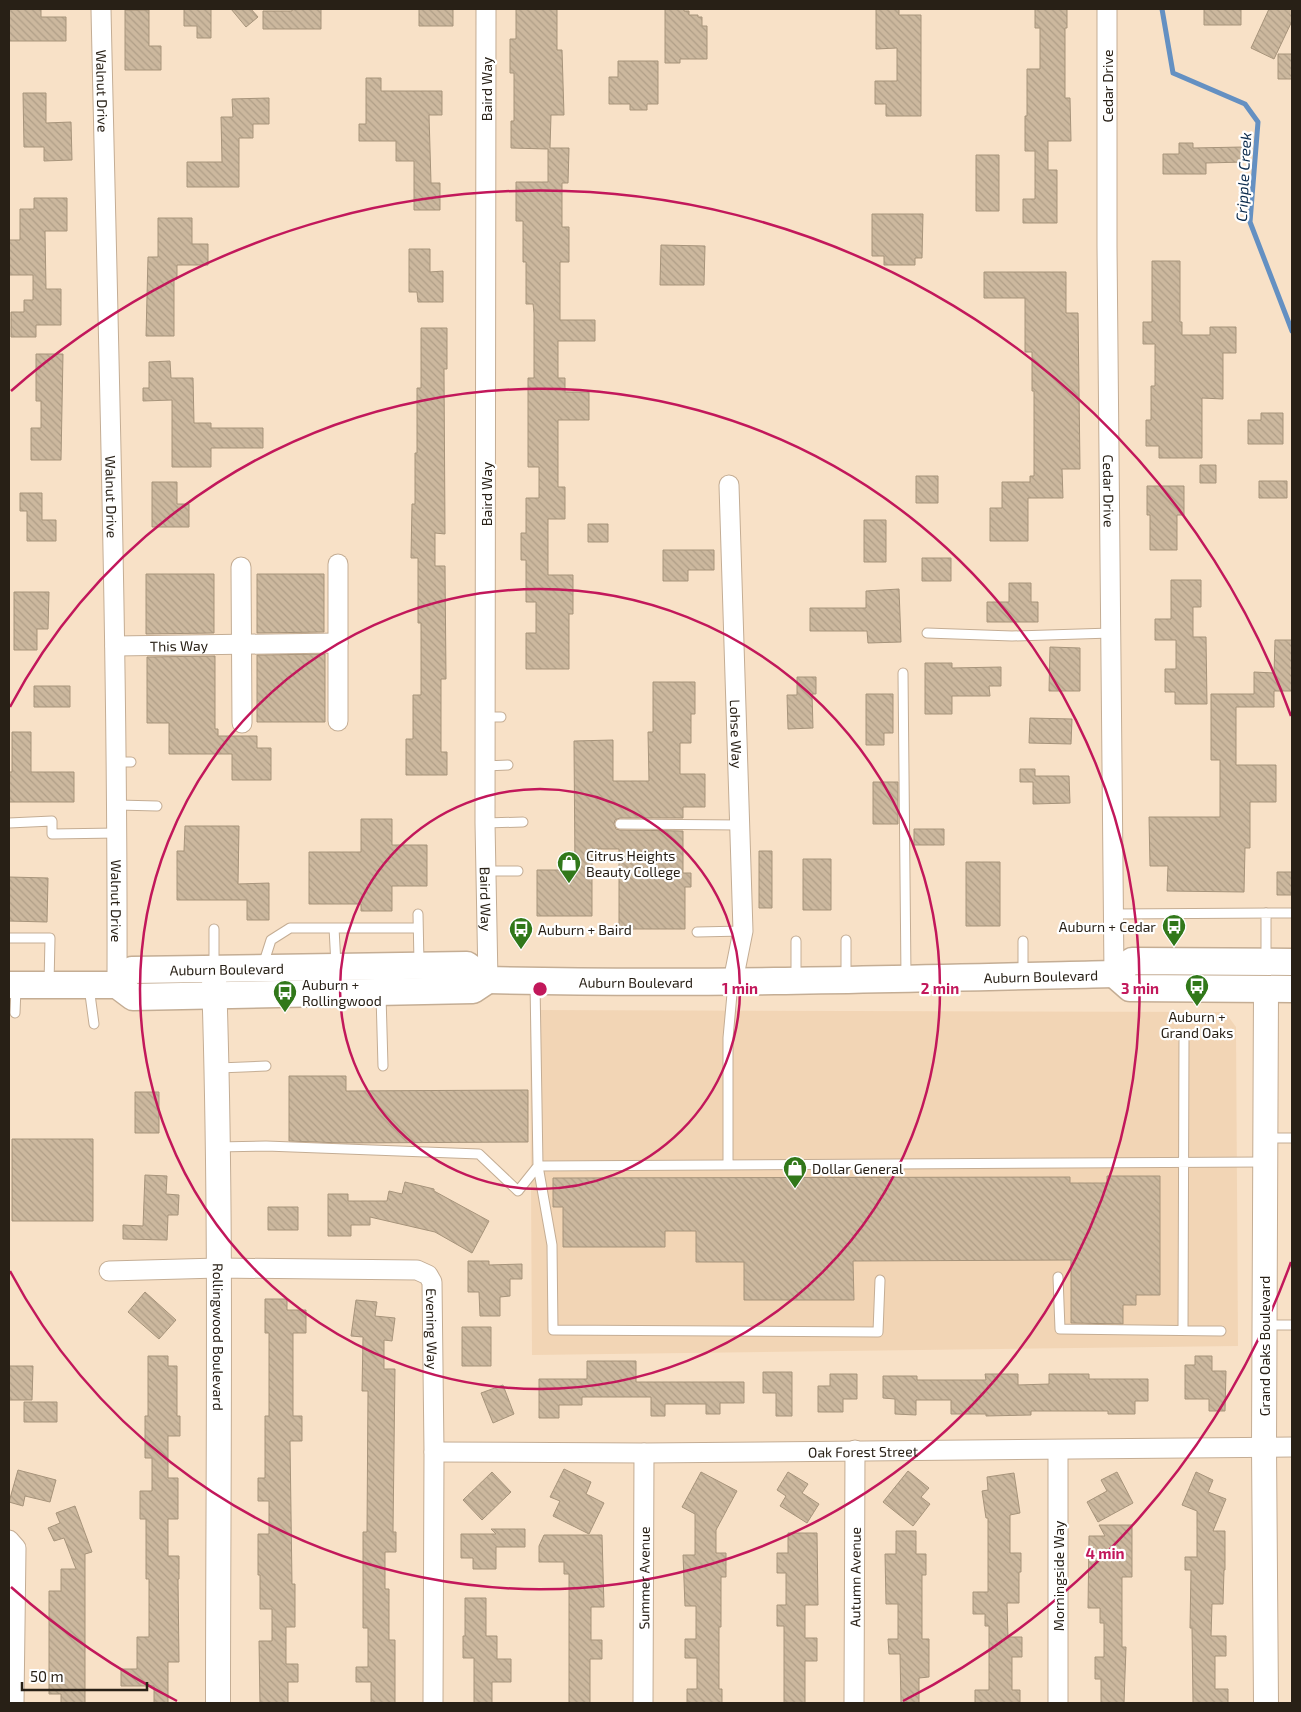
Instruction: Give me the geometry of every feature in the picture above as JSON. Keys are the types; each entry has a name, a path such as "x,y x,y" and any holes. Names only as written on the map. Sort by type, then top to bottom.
{"main road":[{"name":"Auburn Boulevard","path":"117,985 132,970 467,965 488,980 846,981 1114,974 1130,988 1266,976 1292,962"},
{"name":"Auburn Boulevard","path":"1266,976 1292,989"},
{"name":"Auburn Boulevard","path":"12,985 117,985 133,997 473,990 488,980"}],"street":[{"name":"Walnut Drive","path":"101,9 116,646 124,762 118,805 117,985"},
{"name":"Baird Way","path":"486,9 493,717 485,766 488,980"},
{"name":"Cedar Drive","path":"1107,9 1107,246 1114,974"},
{"name":"Lohse Way","path":"730,485 742,931 733,982"},
{"path":"338,564 338,720"},
{"path":"241,567 242,723"},
{"name":"This Way","path":"116,646 242,646 338,643"},
{"name":"Rollingwood Boulevard","path":"214,969 217,1068 218,1703"},
{"name":"Grand Oaks Boulevard","path":"1266,976 1264,1325 1266,1703"},
{"name":"Evening Way","path":"109,1271 218,1268 417,1270 428,1275 432,1282 434,1452 433,1703"},
{"name":"Oak Forest Street","path":"434,1452 644,1453 1292,1447"},
{"name":"Autumn Avenue","path":"854,1450 854,1703"},
{"name":"Morningside Way","path":"1058,1450 1058,1703"},
{"name":"Summer Avenue","path":"643,1703 644,1453"},
{"path":"9,1540 16,1548 14,1703"}],"lane":[{"path":"928,632 1012,636 1111,633"},
{"path":"903,673 906,979"},
{"path":"485,766 508,765"},
{"path":"118,805 157,806"},
{"path":"9,823 52,821 52,834 118,834"},
{"path":"485,823 523,822"},
{"path":"620,824 740,825"},
{"path":"487,871 518,871"},
{"path":"1114,914 1292,913"},
{"path":"418,914 419,966"},
{"path":"1266,914 1266,976"},
{"path":"262,968 271,940 290,928 418,928"},
{"path":"334,928 336,966"},
{"path":"214,929 214,969"},
{"path":"697,932 742,931"},
{"path":"9,938 50,938 49,984"},
{"path":"846,940 846,981"},
{"path":"796,941 796,981"},
{"path":"1023,941 1024,976"},
{"path":"535,981 538,1166 552,1246 553,1330 878,1332 880,1280"},
{"path":"728,1165 728,1038 733,982"},
{"path":"12,985 15,1013"},
{"path":"89,985 94,1024"},
{"path":"381,992 383,1066"},
{"path":"1184,1038 1184,1330"},
{"path":"217,1068 266,1066"},
{"path":"1265,1138 1292,1138"},
{"path":"217,1148 266,1146 479,1154 518,1191 538,1166"},
{"path":"538,1166 1265,1162"},
{"path":"1058,1277 1060,1329 1222,1331"},
{"path":"1264,1325 1292,1325"}],"shaded area":[{"path":"530,1010 1225,1012 1236,1027 1238,1346 532,1355"}],"building":[{"path":"9,9 41,9 41,17 66,17 66,41 9,41"},
{"path":"184,9 211,9 211,38 197,38 197,26 184,26"},
{"path":"231,9 251,9 258,17 246,27"},
{"path":"292,9 321,9 321,29 263,29 263,11 292,11"},
{"path":"419,9 453,9 453,26 419,26"},
{"path":"516,9 557,9 557,50 562,50 564,115 551,115 550,148 569,148 568,183 562,183 562,227 569,227 569,262 560,262 560,320 595,320 595,341 558,341 558,378 565,378 565,392 589,392 589,420 558,420 558,487 565,487 565,519 548,519 548,575 573,575 573,614 569,614 569,669 526,669 526,633 536,633 536,602 526,602 526,560 521,560 521,533 526,533 526,498 539,498 539,467 528,467 528,378 534,378 534,313 533,304 526,304 526,262 523,262 523,221 516,221 516,182 548,182 548,149 511,148 511,121 514,121 514,73 510,73 510,39 516,39"},
{"path":"665,9 684,9 684,11 689,11 689,15 702,17 702,26 707,26 707,59 680,59 680,63 665,63"},
{"path":"876,9 899,9 899,15 921,15 921,116 886,116 886,104 875,104 875,81 897,81 897,48 876,49"},
{"path":"1035,9 1067,9 1067,28 1065,28 1065,98 1070,98 1071,141 1048,141 1048,170 1057,170 1057,223 1023,223 1023,199 1035,199 1035,151 1025,151 1025,116 1027,116 1027,69 1040,69 1040,28 1035,28"},
{"path":"1204,9 1241,9 1241,25 1204,25"},
{"path":"1269,9 1292,9 1292,21 1274,59 1251,48"},
{"path":"125,10 149,10 149,46 161,46 161,70 125,70"},
{"path":"1278,54 1292,54 1292,79 1278,79"},
{"path":"618,61 658,61 658,104 647,104 647,110 630,110 630,104 609,104 609,77 618,77"},
{"path":"366,78 381,78 381,91 442,91 442,115 429,115 431,183 440,183 440,210 414,210 414,161 396,161 396,141 359,141 359,124 366,124"},
{"path":"23,93 46,93 46,123 71,122 72,160 44,161 44,147 24,147"},
{"path":"269,98 269,124 253,124 253,138 239,138 239,187 187,187 187,162 222,162 221,117 233,117 232,99"},
{"path":"1179,143 1193,143 1193,148 1243,147 1244,162 1206,163 1206,174 1163,174 1163,154 1179,154"},
{"path":"976,155 999,155 999,211 976,211"},
{"path":"34,198 67,198 67,231 45,231 46,289 61,289 61,325 36,325 36,337 11,337 11,312 24,312 24,300 33,300 33,275 9,275 9,240 20,240 20,209 34,209"},
{"path":"872,214 923,214 922,258 915,258 915,265 884,265 884,256 872,256"},
{"path":"158,218 192,218 192,244 208,244 208,265 177,265 177,279 174,279 174,336 146,336 148,257 158,257"},
{"path":"661,245 705,246 704,285 660,285"},
{"path":"409,249 430,249 430,272 443,271 443,302 418,302 417,292 409,292"},
{"path":"1152,261 1180,261 1180,322 1182,322 1182,335 1210,335 1210,327 1236,327 1236,353 1223,353 1223,399 1202,398 1202,458 1159,458 1159,446 1146,446 1146,420 1151,420 1151,386 1155,386 1155,344 1143,344 1143,322 1152,322"},
{"path":"984,272 1066,272 1066,313 1078,313 1080,469 1062,469 1063,498 1028,498 1028,541 990,541 990,508 1002,508 1002,482 1030,482 1030,476 1034,476 1034,391 1032,391 1032,352 1025,352 1025,298 984,298"},
{"path":"421,328 447,328 447,369 444,369 445,534 435,533 435,566 445,566 446,679 441,679 441,752 447,752 447,775 406,775 406,739 413,739 413,695 421,695 421,623 418,623 418,558 411,558 412,504 415,504 415,453 417,453 417,388 421,388"},
{"path":"36,354 63,354 61,460 31,460 31,428 41,428 41,401 36,401"},
{"path":"170,361 171,378 193,378 194,423 211,423 211,428 263,428 263,448 211,448 211,467 172,467 172,400 143,401 143,388 149,388 149,362"},
{"path":"1261,413 1283,413 1283,444 1248,444 1248,420 1261,420"},
{"path":"1200,465 1216,465 1216,483 1200,483"},
{"path":"916,476 938,476 938,503 916,503"},
{"path":"1259,481 1287,481 1287,498 1259,498"},
{"path":"152,482 177,482 177,504 189,504 189,527 152,527"},
{"path":"1147,486 1184,486 1184,515 1177,515 1177,550 1150,550 1150,515 1147,515"},
{"path":"20,493 42,493 42,520 56,520 56,541 27,541 27,511 20,511"},
{"path":"864,520 886,520 886,562 864,562"},
{"path":"588,524 608,524 608,542 588,542"},
{"path":"663,550 714,550 714,570 688,570 688,581 663,581"},
{"path":"922,558 951,558 951,581 922,581"},
{"path":"146,574 214,574 214,633 146,634"},
{"path":"257,574 324,574 324,632 257,633"},
{"path":"1171,580 1201,580 1201,607 1193,607 1193,637 1206,637 1207,704 1175,704 1175,692 1165,692 1165,669 1176,669 1176,640 1155,640 1155,619 1171,619"},
{"path":"1009,583 1031,583 1031,602 1038,602 1038,622 987,622 987,602 1009,602"},
{"path":"899,589 901,642 868,643 867,631 810,631 810,608 866,608 866,591"},
{"path":"14,592 49,592 48,629 37,629 37,650 14,650"},
{"path":"1275,640 1292,640 1292,691 1274,691 1274,707 1236,707 1236,765 1276,765 1276,802 1250,802 1250,848 1245,848 1244,892 1167,891 1168,866 1150,866 1149,817 1220,817 1220,760 1211,760 1211,694 1254,694 1254,672 1274,673"},
{"path":"1050,647 1080,648 1080,691 1049,691"},
{"path":"325,654 325,722 257,722 257,655"},
{"path":"215,656 215,729 218,729 218,736 257,736 257,748 271,748 271,780 232,780 232,754 169,754 169,723 147,723 147,657"},
{"path":"925,663 952,663 952,668 1001,667 1001,686 989,686 990,696 952,696 952,714 925,714"},
{"path":"797,677 816,677 816,694 812,694 813,728 788,729 787,695 797,695"},
{"path":"653,682 695,682 695,714 691,714 691,743 680,743 680,774 705,774 705,807 683,807 683,818 620,818 615,820 614,824 616,829 620,830 683,831 683,873 691,873 691,887 685,887 685,929 619,929 619,849 592,849 592,916 537,916 537,870 575,870 574,741 613,740 613,781 649,781 648,732 653,732"},
{"path":"34,686 70,686 70,707 34,707"},
{"path":"866,694 893,694 893,733 884,733 884,745 866,745"},
{"path":"1030,718 1072,719 1071,744 1029,743"},
{"path":"12,732 31,732 31,772 74,772 74,802 9,802 9,772 12,772"},
{"path":"1020,769 1035,769 1035,776 1069,776 1070,803 1033,804 1033,782 1020,782"},
{"path":"873,782 898,782 898,824 873,824"},
{"path":"361,819 392,819 392,845 427,845 427,886 392,886 392,911 361,911 361,904 309,904 309,852 361,852"},
{"path":"185,826 239,826 238,884 269,883 269,920 247,920 247,900 177,900 177,851 184,851"},
{"path":"914,829 944,829 944,845 914,845"},
{"path":"759,851 772,851 772,908 759,908"},
{"path":"803,859 831,859 831,910 803,910"},
{"path":"966,862 1000,862 1000,926 966,926"},
{"path":"1277,872 1292,872 1292,895 1277,895"},
{"path":"9,877 48,878 47,922 9,921"},
{"path":"289,1076 346,1076 346,1091 528,1090 528,1142 341,1143 289,1141"},
{"path":"135,1092 159,1092 159,1133 135,1133"},
{"path":"12,1139 93,1139 93,1221 12,1221"},
{"path":"145,1175 167,1176 166,1194 179,1195 178,1215 168,1215 167,1240 123,1239 123,1225 143,1226"},
{"path":"1107,1176 1160,1176 1160,1295 1136,1295 1136,1305 1123,1305 1123,1324 1071,1323 1071,1260 853,1261 854,1300 744,1300 744,1262 696,1262 696,1231 665,1231 665,1247 563,1247 563,1207 553,1207 553,1178 1070,1177 1070,1183 1107,1183"},
{"path":"405,1182 434,1189 434,1191 489,1221 472,1253 435,1232 370,1217 370,1225 351,1225 351,1236 328,1236 328,1194 348,1194 348,1201 387,1201 389,1191 402,1194"},
{"path":"268,1207 298,1207 298,1230 268,1230"},
{"path":"468,1261 489,1261 489,1265 522,1264 522,1279 510,1279 510,1296 500,1297 500,1316 480,1316 479,1292 468,1292"},
{"path":"145,1292 176,1320 159,1339 128,1312"},
{"path":"265,1299 287,1299 287,1310 306,1310 306,1333 293,1333 293,1416 302,1416 302,1441 290,1441 292,1584 295,1584 295,1627 286,1627 286,1664 298,1664 298,1682 288,1682 288,1703 260,1703 259,1641 272,1641 272,1609 260,1609 260,1575 258,1575 258,1534 269,1534 269,1501 258,1501 258,1478 265,1478 265,1416 269,1416 269,1333 265,1333"},
{"path":"356,1300 377,1302 375,1316 395,1318 392,1341 384,1340 384,1369 395,1369 393,1532 396,1532 396,1552 385,1552 385,1589 389,1589 389,1640 395,1640 395,1703 371,1703 371,1682 356,1682 356,1667 368,1667 368,1628 363,1628 363,1532 367,1532 368,1391 362,1391 363,1337 351,1336"},
{"path":"462,1327 491,1327 491,1366 462,1366"},
{"path":"148,1356 168,1356 168,1366 177,1366 177,1416 180,1416 180,1436 168,1436 168,1478 178,1478 178,1519 168,1519 168,1556 179,1556 179,1662 168,1662 168,1703 154,1703 154,1686 121,1686 121,1669 137,1669 137,1637 149,1637 149,1579 146,1579 146,1519 140,1519 140,1491 152,1491 152,1458 145,1458 145,1416 148,1416"},
{"path":"1195,1356 1212,1356 1212,1371 1226,1371 1225,1411 1209,1411 1209,1399 1185,1399 1185,1365 1195,1365"},
{"path":"587,1361 636,1361 636,1382 744,1382 744,1403 720,1403 720,1414 706,1414 706,1404 665,1404 665,1416 651,1416 651,1397 582,1397 582,1405 559,1405 559,1418 539,1418 539,1379 587,1379"},
{"path":"9,1366 33,1366 32,1400 9,1400"},
{"path":"763,1372 792,1372 792,1416 776,1416 776,1393 763,1393"},
{"path":"830,1374 857,1374 857,1399 843,1399 843,1412 818,1412 818,1386 830,1386"},
{"path":"985,1374 1018,1374 1018,1385 1049,1384 1049,1374 1089,1374 1089,1379 1148,1379 1148,1401 1135,1401 1135,1414 1108,1414 1108,1411 1031,1411 1031,1415 986,1416 986,1414 951,1414 951,1400 916,1400 916,1415 895,1414 895,1399 883,1398 883,1376 917,1376 917,1380 986,1380"},
{"path":"503,1385 514,1414 493,1423 481,1393"},
{"path":"24,1402 57,1402 57,1422 24,1422"},
{"path":"564,1469 591,1482 586,1494 604,1503 589,1534 553,1516 560,1501 550,1497"},
{"path":"18,1470 56,1480 50,1502 25,1496 23,1506 9,1502"},
{"path":"908,1471 929,1488 921,1497 930,1504 913,1526 883,1502"},
{"path":"492,1472 511,1492 482,1520 463,1500"},
{"path":"701,1472 737,1491 716,1530 716,1553 726,1553 726,1577 721,1577 721,1627 719,1627 719,1689 722,1689 722,1703 687,1703 687,1689 697,1689 697,1658 685,1658 685,1639 696,1639 696,1606 685,1606 683,1555 695,1555 695,1514 682,1507"},
{"path":"788,1472 808,1484 802,1493 819,1504 807,1523 780,1506 786,1496 777,1490"},
{"path":"1117,1472 1133,1503 1098,1522 1087,1502 1107,1491 1101,1480"},
{"path":"1196,1472 1213,1480 1208,1492 1226,1499 1213,1531 1225,1531 1225,1570 1223,1604 1212,1604 1211,1636 1226,1636 1226,1656 1215,1656 1215,1689 1228,1689 1228,1703 1193,1703 1192,1628 1190,1628 1191,1570 1185,1570 1185,1557 1197,1557 1197,1511 1182,1505"},
{"path":"1014,1473 1020,1513 1010,1515 1010,1553 1021,1553 1021,1572 1019,1572 1019,1603 1007,1603 1008,1637 1022,1637 1022,1657 1012,1657 1012,1690 1020,1690 1020,1703 975,1703 975,1690 989,1690 989,1626 985,1626 985,1614 973,1614 973,1592 988,1592 988,1518 986,1518 982,1491 988,1490 987,1477"},
{"path":"75,1506 92,1552 85,1554 85,1703 61,1703 61,1694 49,1694 49,1591 61,1591 61,1569 76,1569 64,1538 54,1541 48,1528 60,1523 56,1513"},
{"path":"1099,1525 1132,1525 1132,1577 1122,1577 1122,1647 1126,1647 1124,1703 1101,1703 1101,1679 1095,1679 1095,1657 1104,1657 1104,1623 1100,1623 1100,1608 1088,1608 1089,1536 1105,1536"},
{"path":"491,1529 525,1529 525,1547 496,1547 496,1569 473,1569 473,1558 461,1558 461,1534 496,1534"},
{"path":"896,1531 916,1531 916,1554 926,1554 926,1575 922,1575 922,1639 929,1639 929,1677 919,1678 919,1703 901,1703 900,1654 889,1654 888,1639 898,1639 898,1604 886,1604 885,1554 896,1554"},
{"path":"788,1533 817,1533 818,1605 805,1605 805,1638 817,1638 817,1661 805,1661 805,1703 784,1703 784,1626 777,1626 777,1605 786,1605 786,1573 777,1573 777,1553 788,1553"},
{"path":"544,1535 602,1535 604,1607 591,1607 591,1640 602,1640 602,1659 590,1659 590,1703 569,1703 569,1574 564,1574 564,1562 539,1562 539,1546"},
{"path":"465,1598 486,1598 486,1636 497,1636 497,1659 511,1659 511,1682 492,1682 492,1703 474,1703 474,1658 463,1658"}],"waterway":[{"name":"Cripple Creek","path":"1162,9 1173,73 1245,104 1258,122 1250,222 1292,331"}],"place":[{"name":"Citrus Heights Beauty College","path":"569,884"},
{"name":"Auburn + Cedar","path":"1174,947"},
{"name":"Auburn + Baird","path":"521,950"},
{"name":"Auburn + Grand Oaks","path":"1197,1007"},
{"name":"Auburn + Rollingwood","path":"285,1013"},
{"name":"Dollar General","path":"795,1189"}]}
